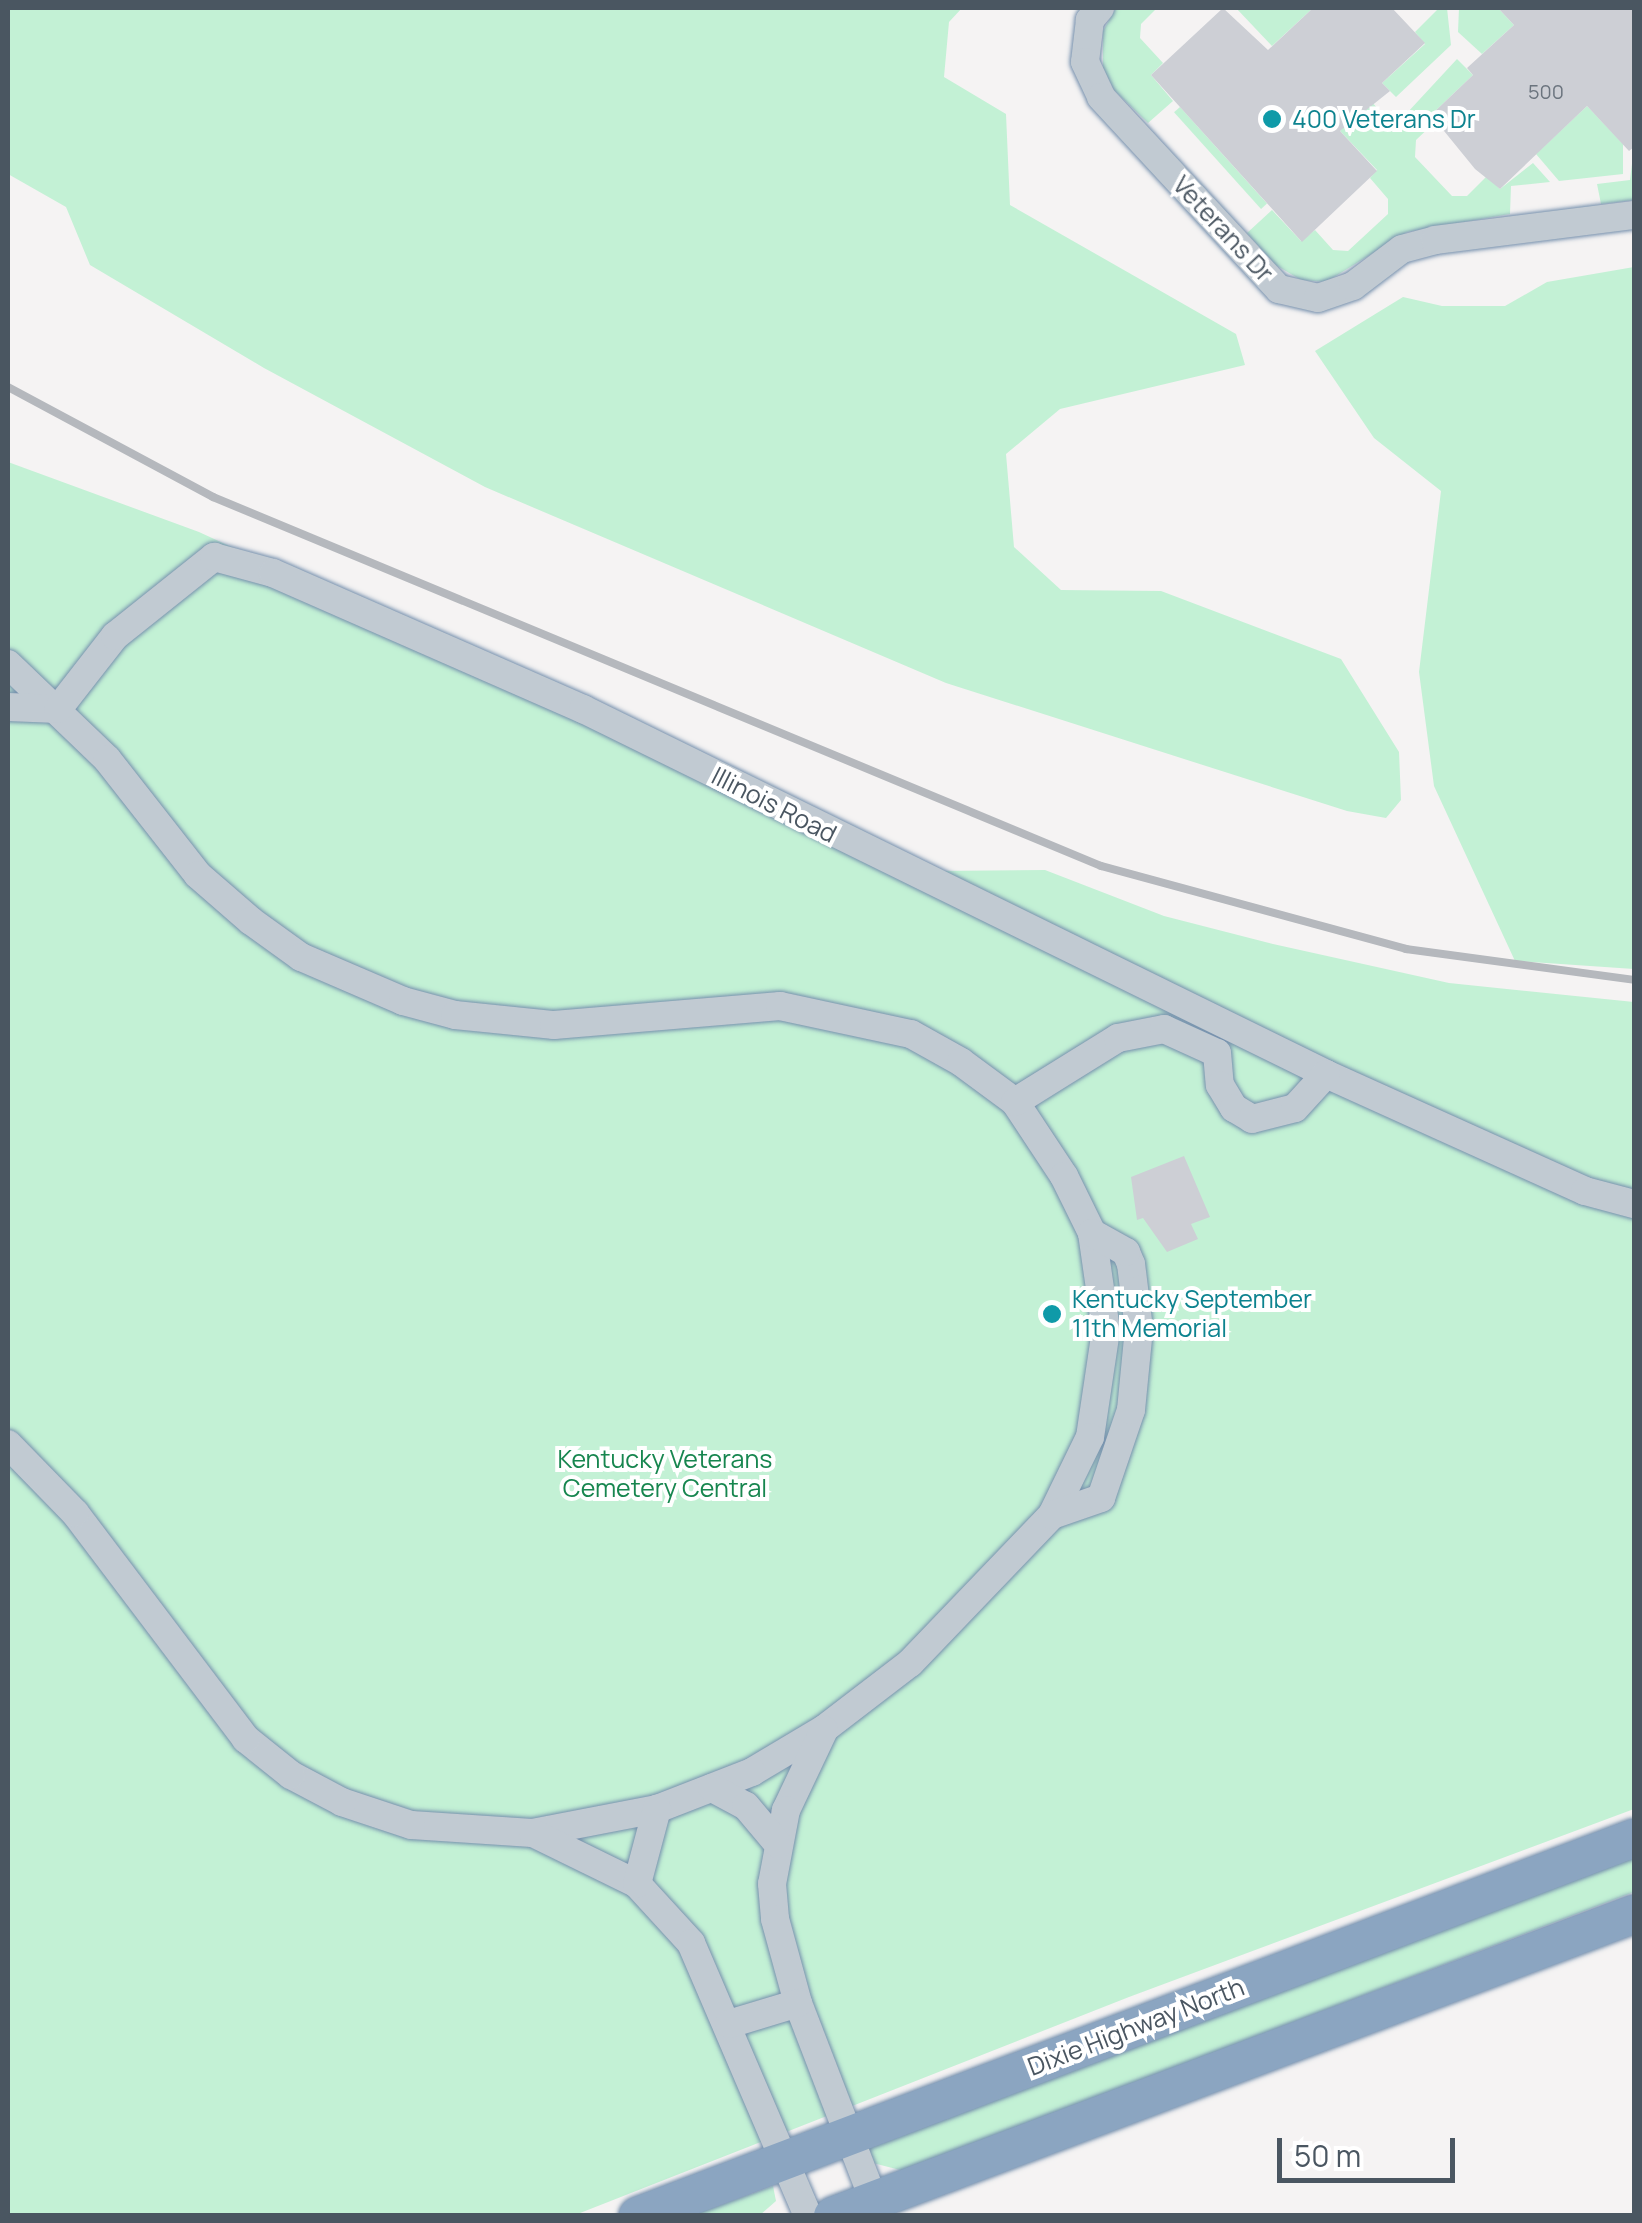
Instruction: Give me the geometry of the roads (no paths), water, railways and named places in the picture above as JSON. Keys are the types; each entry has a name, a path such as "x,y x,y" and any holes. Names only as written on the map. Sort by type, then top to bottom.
{"highway":[{"name":"Dixie Highway North","path":"638,2216 1634,1838"},
{"path":"833,2216 1634,1914"}],"street":[{"name":"Veterans Dr","path":"1100,8 1090,20 1085,62 1101,97 1279,289 1318,298 1353,286 1402,248 1435,240 1634,215"},
{"name":"Illinois Road","path":"58,709 115,636 214,557 273,572 583,709 1326,1074 1585,1191 1634,1204"},
{"path":"8,664 58,709 198,875 251,922 301,956 403,1001 454,1015 554,1024 780,1006 851,1016 912,1034 1014,1102 1092,1233 1106,1330 1102,1381 1090,1437 1052,1516 910,1663 824,1729 712,1788 657,1809 532,1832 411,1824 342,1802 292,1775 246,1740 76,1513 8,1444"},
{"path":"8,706 58,709"},
{"path":"1014,1102 1118,1038 1164,1029 1216,1054 1220,1085 1234,1108 1252,1119 1294,1108 1326,1074"},
{"path":"824,1729 778,1844 775,1919 798,2003 874,2201"},
{"path":"712,1788 746,1806 778,1844"},
{"path":"637,1884 657,1809"},
{"path":"532,1832 637,1884 691,1942 808,2216"},
{"path":"729,2024 798,2003"}],"railway":[{"path":"8,387 213,497 1101,866 1406,949 1634,980"}],"place":[{"name":"400 Veterans Dr","path":"1272,119"},
{"name":"Kentucky September 11th Memorial","path":"1052,1314"}],"park label":[{"name":"Kentucky Veterans Cemetery Central","path":"665,1474"}]}
